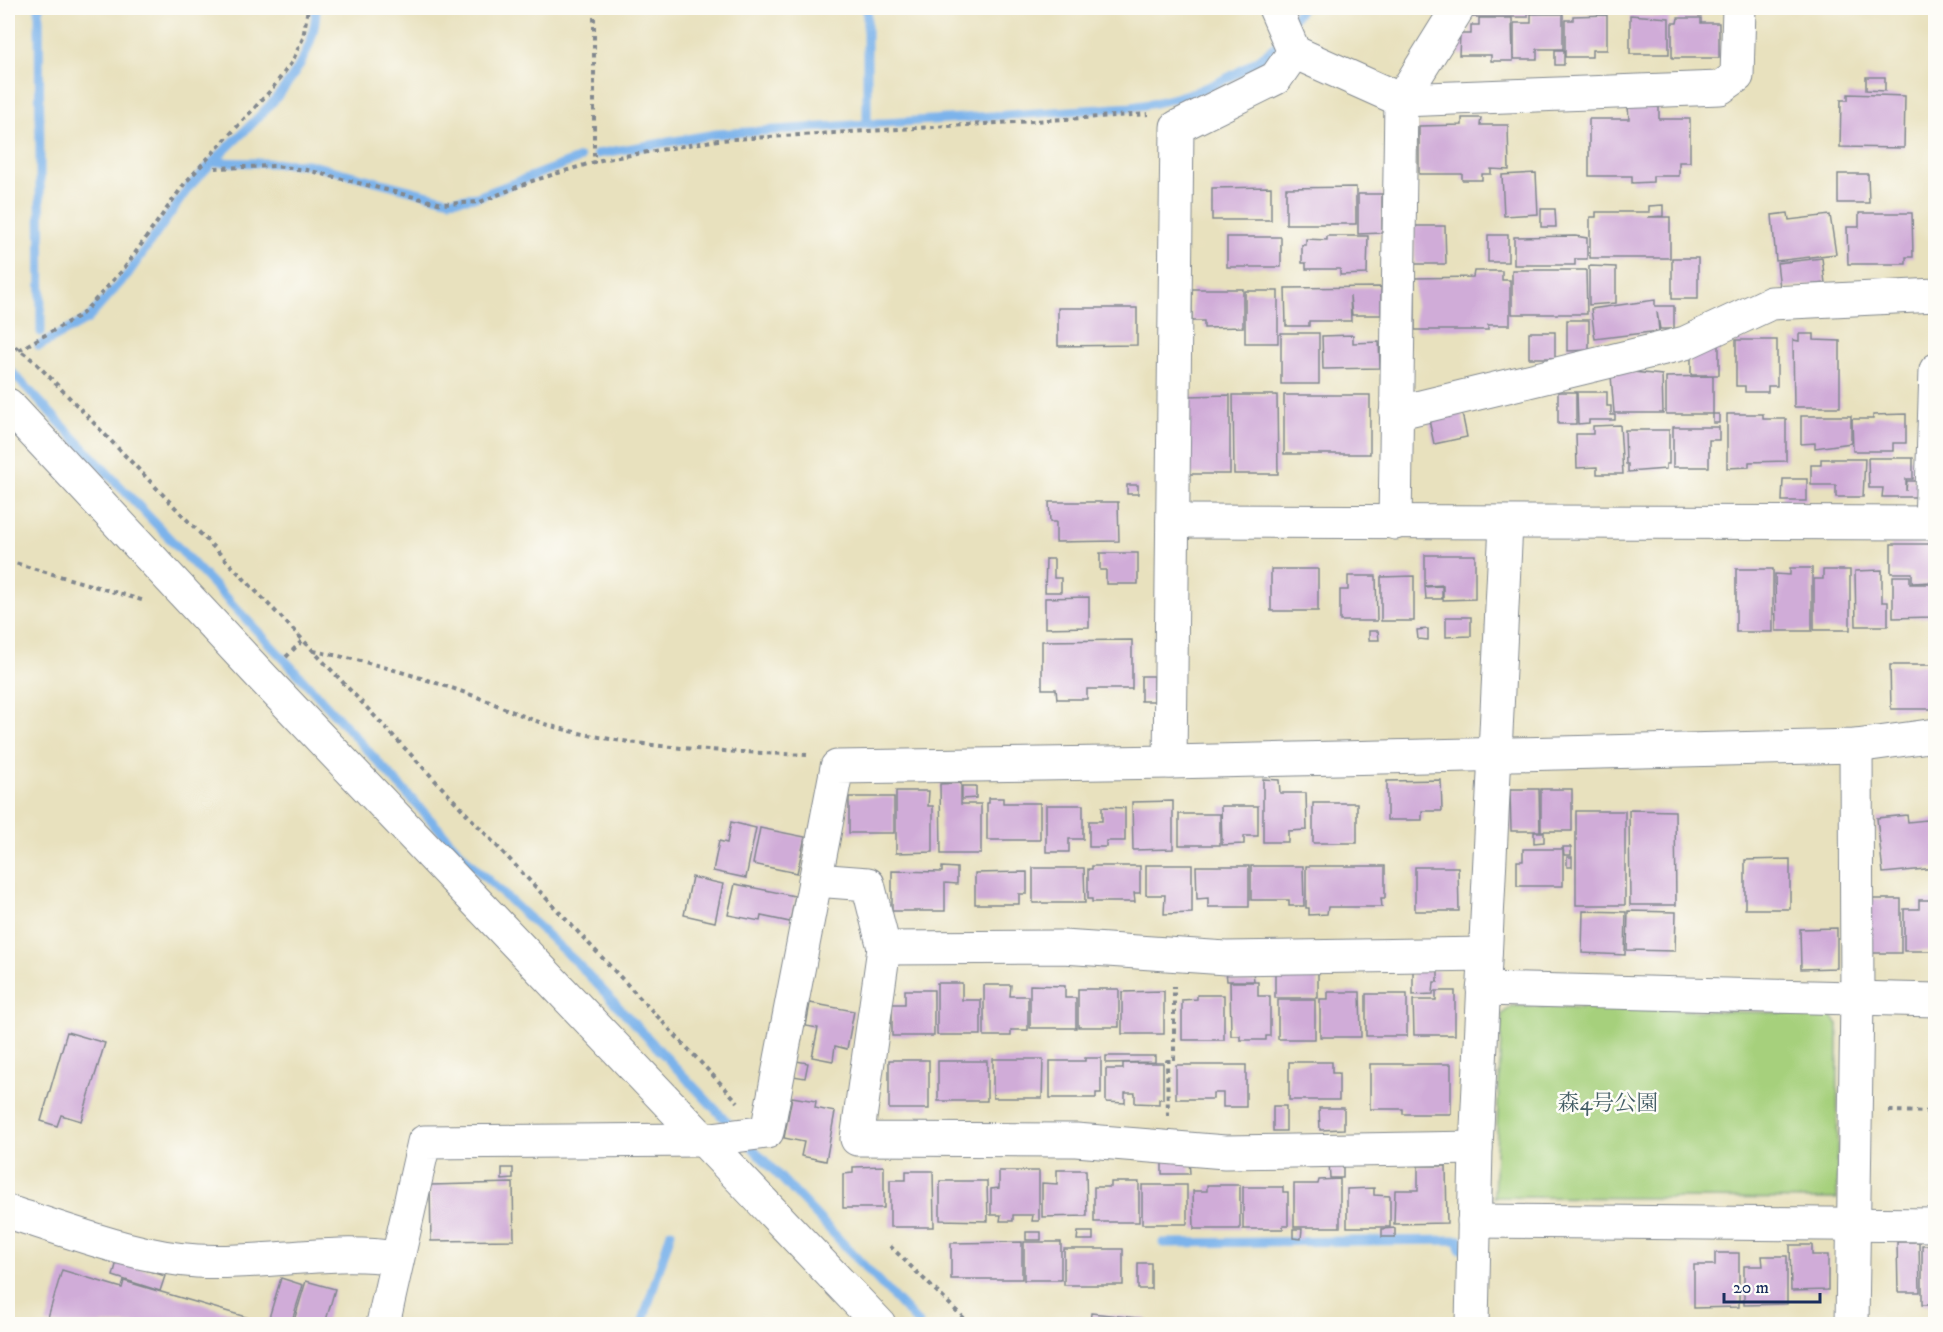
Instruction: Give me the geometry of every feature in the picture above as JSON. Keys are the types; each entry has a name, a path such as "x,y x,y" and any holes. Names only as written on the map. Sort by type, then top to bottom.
{"street":[{"path":"1275,8 1294,52 1401,100 1720,88 1737,76 1739,8"},
{"path":"1395,523 1401,100 1458,8"},
{"path":"1170,762 1178,128 1276,78 1294,52"},
{"path":"1396,413 1685,343 1771,303 1935,295"},
{"path":"1173,521 1506,524 1933,523 1935,370"},
{"path":"8,405 194,604 709,1140 879,1324"},
{"path":"1472,1324 1476,1148 1506,524"},
{"path":"383,1324 396,1258 424,1142 709,1140 767,1132 837,767 1494,756 1856,746 1935,735"},
{"path":"1852,1324 1857,999 1856,746"},
{"path":"815,880 868,884 884,948 857,1139 1076,1140 1225,1152 1476,1148"},
{"path":"884,948 1063,947 1226,958 1485,954"},
{"path":"1483,989 1935,1000"},
{"path":"8,1212 135,1251 196,1261 368,1254 396,1258"},
{"path":"1474,1221 1935,1225"}],"path":[{"path":"19,350 82,314 123,270 185,183 271,90 292,62 303,38 308,8"},
{"path":"594,8 594,163"},
{"path":"215,168 274,166 307,170 442,204 459,205 480,202 532,181 594,163 651,150 718,140 1163,112 1178,128"},
{"path":"8,341 34,361 313,650 767,1132"},
{"path":"8,561 185,612 194,604"},
{"path":"299,645 303,640"},
{"path":"313,650 343,656 465,693 548,725 596,737 674,749 825,756 837,767"},
{"path":"1168,1147 1167,1061 1174,1061 1173,955"},
{"path":"1855,1110 1935,1112"},
{"path":"890,1246 970,1324"}],"green space":[{"name":"森4号公園","path":"1512,1006 1830,1014 1838,1024 1837,1199 1494,1197 1502,1014"}],"building":[{"path":"1473,8 1537,8 1537,13 1528,13 1528,17 1473,17"},
{"path":"1531,14 1563,14 1563,49 1537,49 1537,59 1514,59 1514,23 1531,23"},
{"path":"1607,15 1607,50 1592,50 1592,57 1565,57 1565,20 1573,20 1573,16"},
{"path":"1630,15 1669,18 1669,54 1630,54"},
{"path":"1479,18 1512,18 1513,61 1491,61 1491,55 1459,55 1460,34 1471,34 1471,25 1479,25"},
{"path":"1678,18 1701,18 1701,23 1719,23 1719,58 1672,58 1672,23 1677,23"},
{"path":"1555,50 1564,50 1564,65 1555,65"},
{"path":"1866,77 1885,77 1885,91 1866,90"},
{"path":"1848,94 1905,96 1904,148 1840,147 1841,100 1848,100"},
{"path":"1628,107 1659,107 1659,119 1690,119 1690,162 1679,162 1679,176 1653,176 1653,182 1632,183 1632,176 1589,176 1589,119 1629,119"},
{"path":"1462,118 1481,118 1480,125 1508,125 1509,170 1491,169 1491,174 1482,174 1482,180 1462,180 1462,174 1419,174 1419,126 1462,125"},
{"path":"1536,173 1538,214 1504,216 1502,175"},
{"path":"1838,174 1868,174 1869,203 1838,203"},
{"path":"1271,187 1271,220 1212,220 1212,188"},
{"path":"1356,187 1356,224 1286,224 1286,188"},
{"path":"1358,194 1382,194 1382,233 1358,234"},
{"path":"1663,205 1663,216 1648,217 1670,217 1670,258 1590,258 1590,217 1596,217 1596,212 1649,212 1649,206"},
{"path":"1541,209 1555,209 1556,227 1541,227"},
{"path":"1788,213 1789,220 1830,215 1836,254 1776,261 1772,215"},
{"path":"1859,213 1912,213 1913,257 1906,257 1906,264 1848,264 1847,227 1859,227"},
{"path":"1414,226 1445,226 1446,264 1415,264"},
{"path":"1488,235 1508,235 1508,262 1488,262"},
{"path":"1327,236 1368,236 1367,274 1340,275 1340,269 1306,269 1306,263 1302,263 1302,245 1306,245 1306,239 1327,240"},
{"path":"1575,236 1587,238 1587,259 1575,259 1575,265 1514,265 1514,237"},
{"path":"1227,237 1281,237 1281,267 1227,267"},
{"path":"1672,258 1698,258 1698,299 1672,299"},
{"path":"1822,258 1825,283 1780,288 1777,263"},
{"path":"1589,266 1616,267 1616,303 1589,305"},
{"path":"1512,270 1586,270 1587,314 1512,314"},
{"path":"1474,271 1502,271 1502,280 1510,280 1510,325 1488,325 1488,330 1415,330 1415,278 1473,277"},
{"path":"1381,287 1381,315 1352,315 1350,296 1351,321 1309,321 1309,326 1286,326 1285,288"},
{"path":"1192,289 1243,289 1243,327 1204,328 1204,321 1192,321"},
{"path":"1245,291 1278,291 1278,343 1245,343"},
{"path":"1655,300 1655,306 1674,306 1674,329 1660,329 1657,312 1659,331 1595,339 1591,309"},
{"path":"1058,308 1137,308 1137,345 1058,346"},
{"path":"1567,320 1589,320 1589,350 1567,351"},
{"path":"1529,332 1555,332 1555,358 1529,358"},
{"path":"1281,333 1319,333 1319,384 1281,384"},
{"path":"1799,334 1814,334 1814,340 1840,341 1840,407 1794,407 1793,340 1799,341"},
{"path":"1353,335 1353,343 1379,342 1380,368 1323,369 1322,336"},
{"path":"1736,340 1777,340 1777,386 1768,386 1768,392 1745,392 1745,386 1736,386"},
{"path":"1719,343 1719,375 1691,375 1691,354"},
{"path":"1623,371 1662,375 1663,413 1614,413 1611,375"},
{"path":"1713,376 1713,414 1666,414 1666,377"},
{"path":"1558,392 1576,392 1576,424 1558,424"},
{"path":"1577,392 1607,392 1607,406 1611,406 1611,415 1615,415 1615,420 1589,420 1589,423 1578,424"},
{"path":"1230,395 1230,474 1188,474 1187,396"},
{"path":"1233,395 1277,395 1278,474 1234,474"},
{"path":"1284,395 1370,395 1370,454 1284,454"},
{"path":"1462,413 1467,437 1434,444 1429,420"},
{"path":"1713,414 1719,414 1719,423 1713,423"},
{"path":"1727,414 1763,414 1763,419 1786,419 1786,461 1749,462 1749,467 1727,468"},
{"path":"1906,414 1906,443 1893,443 1893,451 1853,451 1852,419 1873,419 1873,415"},
{"path":"1801,416 1851,416 1851,443 1815,448 1815,443 1801,444"},
{"path":"1620,425 1623,474 1597,474 1597,467 1577,468 1576,434 1593,434 1593,426"},
{"path":"1673,427 1719,427 1719,440 1709,440 1709,467 1673,467"},
{"path":"1625,430 1669,430 1669,464 1666,464 1666,469 1628,472"},
{"path":"1868,458 1913,458 1913,479 1906,479 1906,491 1907,481 1917,481 1917,497 1882,497 1883,488 1869,488"},
{"path":"1821,459 1865,459 1863,497 1836,497 1836,485 1811,485 1811,465 1821,465"},
{"path":"1783,479 1807,479 1807,501 1782,501"},
{"path":"1127,485 1138,485 1138,494 1127,494"},
{"path":"1049,502 1118,502 1119,541 1056,542 1056,522 1050,522"},
{"path":"1891,544 1936,544 1936,562 1932,562 1932,582 1912,583 1912,573 1891,573"},
{"path":"1100,553 1138,553 1138,584 1106,584 1106,570 1100,570"},
{"path":"1425,555 1475,555 1475,599 1443,600 1443,585 1425,586"},
{"path":"1046,559 1054,559 1054,578 1061,578 1061,592 1045,592"},
{"path":"1790,568 1812,568 1812,631 1776,631 1775,574 1790,575"},
{"path":"1271,569 1318,569 1318,611 1271,611"},
{"path":"1736,569 1773,569 1773,632 1736,632"},
{"path":"1823,570 1850,570 1850,630 1814,630 1814,579 1823,579"},
{"path":"1882,570 1882,602 1888,602 1888,626 1856,626 1855,571"},
{"path":"1348,576 1376,576 1377,621 1340,621 1340,590 1348,590"},
{"path":"1414,576 1414,621 1381,621 1381,577"},
{"path":"1893,576 1910,576 1910,584 1931,584 1932,617 1893,618"},
{"path":"1442,586 1442,599 1426,599 1425,587"},
{"path":"1089,597 1089,627 1045,628 1045,598"},
{"path":"1446,617 1471,617 1471,636 1446,637"},
{"path":"1428,629 1428,640 1418,639 1417,630"},
{"path":"1369,631 1378,631 1379,640 1369,640"},
{"path":"1132,640 1132,689 1087,689 1087,699 1057,699 1056,689 1042,689 1042,641"},
{"path":"1890,665 1936,665 1936,709 1891,709"},
{"path":"1141,676 1154,676 1154,701 1141,701"},
{"path":"1263,779 1279,780 1280,793 1306,793 1307,830 1288,831 1288,842 1263,842"},
{"path":"1441,780 1442,811 1422,811 1422,820 1387,820 1387,781"},
{"path":"961,783 961,804 981,804 981,854 941,854 940,784"},
{"path":"962,786 976,786 976,798 962,799"},
{"path":"1510,789 1539,789 1540,831 1511,831"},
{"path":"1541,789 1572,789 1572,831 1541,831"},
{"path":"896,791 929,791 928,806 933,806 933,852 896,853"},
{"path":"849,797 894,797 894,833 849,833"},
{"path":"989,798 1003,798 1003,803 1040,803 1040,840 987,840"},
{"path":"1173,801 1173,849 1133,850 1132,802"},
{"path":"1313,803 1357,803 1357,843 1313,843"},
{"path":"1046,805 1083,805 1083,839 1069,839 1069,852 1046,852"},
{"path":"1221,806 1258,806 1258,836 1244,836 1244,844 1222,845"},
{"path":"1102,807 1125,808 1125,841 1106,841 1106,847 1089,847 1089,821 1102,821"},
{"path":"1629,810 1675,811 1676,905 1630,905"},
{"path":"1576,811 1625,811 1625,905 1576,905"},
{"path":"1179,814 1220,814 1220,845 1179,845"},
{"path":"1907,815 1908,822 1936,819 1936,868 1883,873 1877,818"},
{"path":"731,822 756,828 746,878 713,871 719,841 727,843"},
{"path":"760,828 805,837 797,873 753,864"},
{"path":"1534,832 1544,832 1544,842 1534,843"},
{"path":"1563,847 1571,847 1571,855 1564,855"},
{"path":"1523,849 1563,849 1563,886 1517,886 1517,861 1523,861"},
{"path":"1567,857 1572,857 1572,867 1567,867"},
{"path":"1790,859 1790,909 1745,909 1745,860"},
{"path":"1146,865 1192,865 1192,913 1164,914 1165,895 1146,895"},
{"path":"1092,866 1140,866 1140,893 1134,893 1135,902 1092,902 1092,899 1088,899 1088,869 1092,869"},
{"path":"1196,866 1249,866 1249,907 1208,907 1208,898 1197,899"},
{"path":"1251,866 1303,866 1304,906 1289,906 1289,900 1251,900"},
{"path":"1306,866 1385,866 1385,898 1381,898 1382,907 1328,907 1327,914 1309,915 1309,908 1306,908"},
{"path":"942,867 957,868 957,884 945,883 945,911 892,911 892,871 942,872"},
{"path":"1415,867 1458,867 1459,911 1415,911"},
{"path":"1033,868 1084,868 1085,903 1033,903"},
{"path":"1027,872 1027,894 1019,894 1019,904 975,904 975,873"},
{"path":"692,877 723,884 715,922 684,915"},
{"path":"735,884 795,896 790,922 761,916 760,921 728,915"},
{"path":"1870,899 1901,899 1901,953 1870,953"},
{"path":"1919,900 1933,900 1933,951 1904,951 1904,909 1919,909"},
{"path":"1583,911 1626,912 1625,955 1582,953"},
{"path":"1628,911 1676,912 1675,951 1627,950"},
{"path":"1837,928 1837,968 1801,969 1800,929"},
{"path":"1226,971 1253,971 1254,981 1227,981"},
{"path":"1413,971 1438,971 1438,982 1434,982 1433,994 1413,995"},
{"path":"1275,973 1318,973 1318,998 1275,998"},
{"path":"1230,982 1258,982 1258,996 1270,996 1270,1036 1266,1036 1266,1040 1240,1040 1240,1036 1231,1036"},
{"path":"937,983 962,983 962,1000 981,1000 981,1035 937,1035"},
{"path":"984,985 1011,985 1010,996 1028,996 1028,1030 1011,1030 1011,1036 984,1036"},
{"path":"1030,985 1065,986 1065,998 1076,998 1076,1028 1030,1028"},
{"path":"1078,989 1119,989 1119,1027 1078,1027"},
{"path":"905,990 934,990 934,1036 892,1036 892,1004 905,1004"},
{"path":"1164,991 1164,1034 1122,1034 1122,992"},
{"path":"1436,991 1455,991 1455,1035 1414,1035 1413,1000 1436,1000"},
{"path":"1328,992 1360,992 1361,1037 1320,1037 1320,999 1328,999"},
{"path":"1366,994 1407,994 1407,1036 1366,1036"},
{"path":"1197,995 1224,995 1224,1040 1182,1040 1182,1000 1197,999"},
{"path":"1278,1000 1315,1000 1315,1039 1278,1039"},
{"path":"810,1003 854,1011 847,1049 835,1046 833,1061 812,1057 818,1028 806,1026"},
{"path":"67,1032 105,1043 81,1121 61,1115 57,1126 41,1121"},
{"path":"1106,1056 1155,1056 1155,1062 1106,1063"},
{"path":"1085,1058 1101,1058 1101,1093 1096,1093 1096,1098 1050,1098 1050,1061 1085,1061"},
{"path":"993,1059 1043,1059 1042,1098 993,1098"},
{"path":"889,1060 929,1060 929,1109 889,1109"},
{"path":"796,1061 808,1063 805,1078 793,1076"},
{"path":"938,1061 987,1061 987,1101 938,1101"},
{"path":"1289,1062 1332,1062 1332,1073 1339,1073 1339,1100 1289,1100"},
{"path":"1123,1063 1163,1063 1163,1099 1159,1099 1159,1104 1135,1103 1135,1093 1125,1093 1125,1103 1106,1102 1106,1069 1123,1069"},
{"path":"1370,1064 1451,1064 1451,1114 1403,1114 1403,1109 1370,1109"},
{"path":"1176,1065 1246,1065 1246,1107 1223,1107 1223,1093 1213,1093 1213,1099 1176,1099"},
{"path":"792,1097 816,1101 815,1108 835,1112 826,1161 801,1156 804,1142 784,1138"},
{"path":"1273,1106 1286,1106 1286,1131 1273,1131"},
{"path":"1319,1108 1344,1108 1344,1129 1320,1130"},
{"path":"1162,1160 1189,1160 1190,1174 1162,1174"},
{"path":"1329,1161 1343,1161 1343,1178 1330,1178"},
{"path":"884,1166 884,1208 843,1208 843,1174 853,1173 853,1167"},
{"path":"1418,1166 1446,1166 1447,1223 1394,1224 1395,1190 1418,1190"},
{"path":"502,1168 513,1168 513,1179 502,1180"},
{"path":"1057,1170 1086,1170 1087,1216 1042,1217 1042,1183 1057,1184"},
{"path":"906,1171 933,1171 934,1227 890,1227 890,1180 906,1180"},
{"path":"999,1171 1039,1171 1039,1221 1032,1221 1033,1215 1013,1215 1013,1221 1000,1221 1001,1215 991,1215 991,1189 999,1188"},
{"path":"1340,1179 1340,1227 1294,1227 1294,1184 1318,1184 1319,1180"},
{"path":"940,1181 987,1181 988,1221 940,1220"},
{"path":"1111,1182 1139,1182 1139,1222 1094,1222 1094,1187 1111,1187"},
{"path":"513,1183 514,1240 431,1241 430,1185"},
{"path":"1142,1185 1187,1185 1187,1224 1142,1224"},
{"path":"1207,1185 1240,1185 1240,1229 1194,1229 1193,1191 1207,1191"},
{"path":"1243,1187 1283,1187 1283,1192 1288,1192 1288,1226 1283,1226 1283,1229 1243,1229"},
{"path":"1374,1188 1374,1195 1390,1196 1390,1227 1347,1227 1347,1189"},
{"path":"1395,1228 1395,1237 1382,1237 1382,1229"},
{"path":"1293,1229 1302,1229 1301,1239 1293,1238"},
{"path":"1026,1232 1041,1232 1041,1240 1026,1240"},
{"path":"1078,1232 1093,1232 1093,1240 1077,1240"},
{"path":"1022,1242 1022,1279 951,1279 951,1243"},
{"path":"1024,1242 1061,1242 1061,1280 1024,1280"},
{"path":"1897,1242 1919,1242 1920,1292 1898,1292"},
{"path":"1790,1245 1812,1245 1812,1255 1828,1255 1828,1290 1791,1291"},
{"path":"1922,1245 1936,1245 1936,1305 1922,1305"},
{"path":"1064,1249 1123,1249 1123,1285 1064,1285"},
{"path":"1715,1253 1739,1253 1739,1307 1694,1308 1694,1265 1715,1265"},
{"path":"1762,1256 1787,1256 1787,1304 1744,1305 1744,1266 1763,1266"},
{"path":"117,1261 165,1276 160,1291 113,1276"},
{"path":"1138,1263 1151,1263 1151,1289 1138,1289"},
{"path":"62,1270 122,1288 124,1281 256,1320 255,1324 46,1324"},
{"path":"281,1278 303,1285 291,1324 268,1321"},
{"path":"306,1281 335,1289 325,1324 293,1324"},
{"path":"1091,1313 1146,1319 1145,1324 1090,1323"}],"waterway":[{"path":"39,8 41,332"},
{"path":"213,162 264,112 294,74 306,53 313,31 316,8"},
{"path":"867,8 867,124"},
{"path":"1292,20 1302,8"},
{"path":"597,154 716,134 1152,104 1191,93 1228,78 1278,44"},
{"path":"39,346 88,319 128,274 189,187 213,162 308,164 449,200 477,197 580,158"},
{"path":"8,368 298,674 471,864 577,963 733,1128"},
{"path":"747,1142 919,1324"},
{"path":"642,1324 671,1232"},
{"path":"1163,1243 1460,1240 1460,1249"}]}
